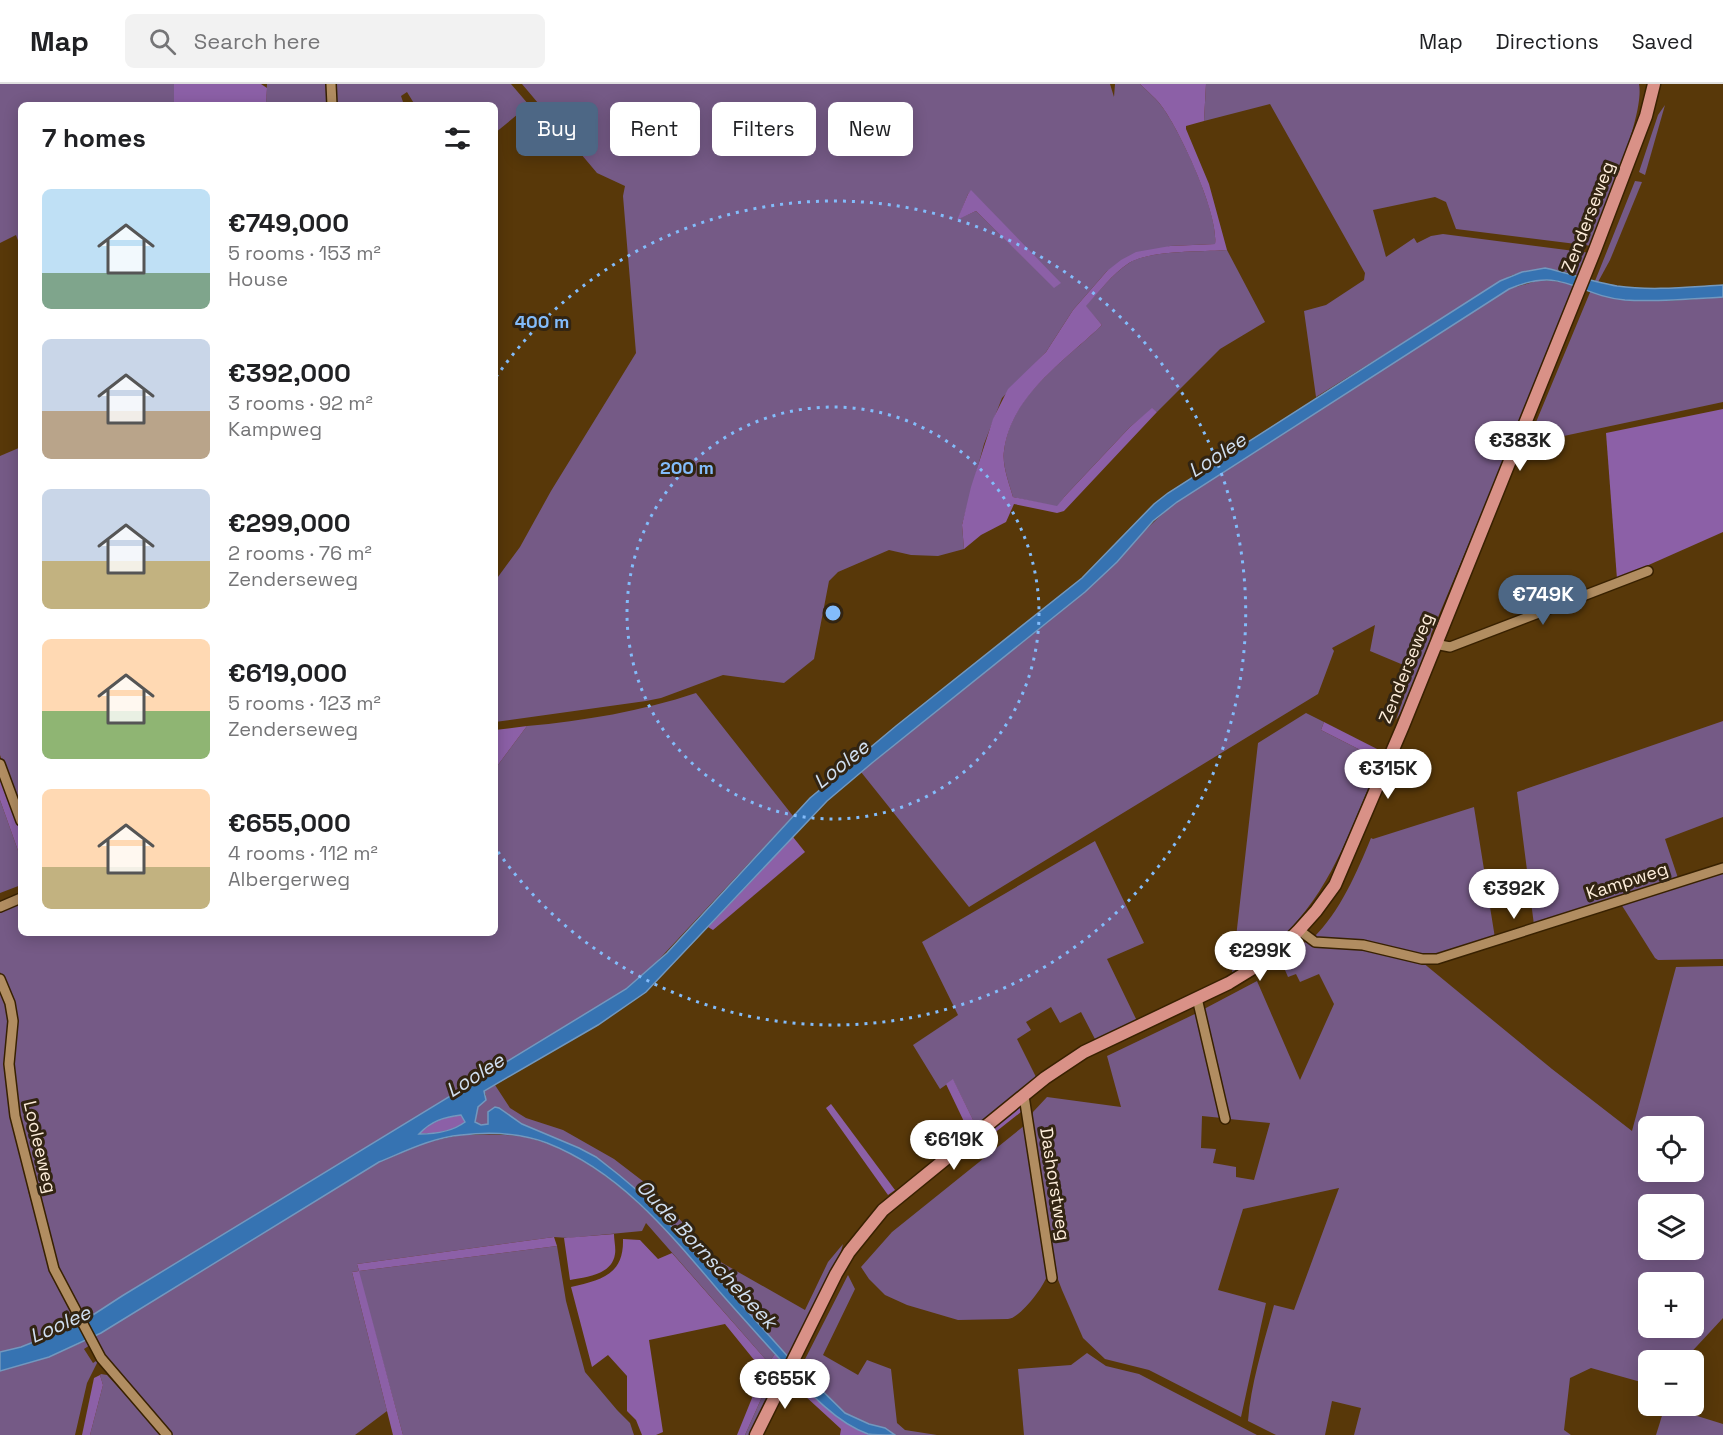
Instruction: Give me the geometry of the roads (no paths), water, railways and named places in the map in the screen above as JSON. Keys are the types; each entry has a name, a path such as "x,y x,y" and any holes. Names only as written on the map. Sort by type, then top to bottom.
{"main road":[{"name":"Zenderseweg","path":"756,1435 836,1274 867,1227 883,1210 1045,1078 1084,1052 1230,983 1260,964 1299,930 1335,885 1403,726 1516,442 1580,289 1642,126 1654,84"}],"street":[{"path":"331,84 332,102"},
{"path":"1516,442 1533,445"},
{"path":"1435,644 1450,647 1648,571"},
{"path":"0,764 18,813"},
{"name":"Kampweg","path":"1299,930 1315,942 1356,944 1422,959 1437,959 1723,868"},
{"path":"0,907 18,899"},
{"name":"Looleeweg","path":"0,979 13,1021 9,1065 10,1086 25,1160 54,1269 101,1358 167,1435"},
{"path":"1197,998 1225,1119"},
{"name":"Dashorstweg","path":"1024,1096 1052,1278"}],"water":[{"path":"1545,268 1608,284 1643,288 1723,285 1723,297 1625,300 1594,293 1570,284 1544,280 1528,282 1509,289 1177,502 1153,521 1117,562 1085,592 827,801 646,992 598,1025 484,1091 486,1100 478,1107 475,1122 481,1125 488,1124 488,1112 495,1107 499,1108 522,1124 596,1157 645,1197 790,1359 845,1413 869,1424 885,1428 895,1435 868,1434 845,1422 824,1406 761,1339 681,1246 620,1187 573,1155 547,1143 504,1134 461,1135 439,1139 379,1162 101,1333 49,1357 0,1371 0,1352 21,1347 79,1324 626,989 667,953 810,798 896,726 1082,578 1154,504 1500,281 1522,272","holes":["461,1115 465,1122 443,1132 419,1134 438,1120 449,1117"]}],"water label":[{"name":"Loolee","path":"1217,455"},
{"name":"Loolee","path":"841,764"},
{"name":"Loolee","path":"475,1075"},
{"name":"Oude Bornschebeek","path":"707,1254"},
{"name":"Loolee","path":"60,1324"}]}
